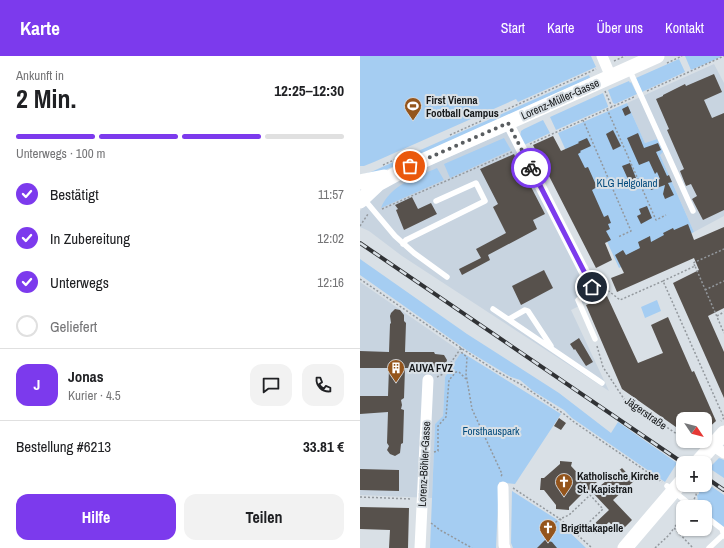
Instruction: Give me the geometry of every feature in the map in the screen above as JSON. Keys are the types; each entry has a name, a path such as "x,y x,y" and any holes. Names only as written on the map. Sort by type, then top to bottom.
{"main road":[{"name":"Lorenz-Müller-Gasse","path":"366,206 398,174 410,166 508,123 608,83 627,62 657,56"},
{"path":"360,182 398,174"},
{"path":"708,456 718,449 724,432"},
{"path":"625,548 675,486"}],"street":[{"path":"602,56 608,83"},
{"path":"508,123 592,287"},
{"name":"Lorenz-Böhler-Gasse","path":"420,548 428,380"},
{"path":"503,487 505,548"}],"lane":[{"path":"627,62 693,211"},
{"path":"403,244 406,240 485,201 476,183 436,201"},
{"path":"366,206 403,244 447,277"},
{"path":"592,287 578,300 595,339"},
{"path":"493,309 602,383"},
{"path":"509,319 525,310 528,311 552,348"},
{"path":"675,486 686,500"},
{"path":"710,548 724,536 722,529 712,521"}],"path":[{"path":"614,56 616,60 627,62"},
{"path":"360,226 366,206 520,148 724,56"},
{"path":"444,137 596,69"},
{"path":"608,83 612,107"},
{"path":"607,109 656,220 666,215"},
{"path":"582,120 631,231 618,238"},
{"path":"379,166 408,153"},
{"path":"592,287 605,288 620,300 694,266 693,263 724,249"},
{"path":"694,266 724,333"},
{"path":"360,279 496,371 522,385 580,427 675,486"},
{"path":"663,281 724,418"},
{"path":"705,290 724,281"},
{"path":"716,316 724,312"},
{"name":"Jägerstraße","path":"595,339 603,368 624,399 676,433"},
{"path":"428,380 443,374 461,348"},
{"path":"461,348 462,353 467,357 467,381 472,409 502,474 500,482 503,487 513,487 560,519 592,548"},
{"path":"424,456 438,451 438,426 446,417 449,380 456,372 459,372 467,381"},
{"path":"549,527 568,515 590,494 603,509 576,534"},
{"path":"360,497 422,499"},
{"path":"421,515 440,530 472,548"},
{"path":"655,548 669,535 676,525"},
{"path":"674,528 693,548"}],"shaded area":[{"path":"714,64 724,83 724,216 694,232 660,155 657,139 645,143 627,103"},
{"path":"512,129 599,296 571,310 609,391 402,256 369,231 360,227 360,211 377,189"},
{"path":"360,282 463,353 445,377 443,417 435,424 432,498 360,495"}],"green space":[{"name":"First Vienna Football Campus","path":"360,56 591,56 596,67 518,102 516,99 374,162 360,166"},
{"path":"685,56 721,56 721,57 691,70"},
{"path":"679,59 685,72 642,92 636,78"},
{"path":"589,75 590,78 381,172 360,175 371,172"},
{"path":"629,81 637,94 615,104 613,103 608,90"},
{"path":"603,93 608,107 556,130 550,117"},
{"name":"KLG Helgoland","path":"627,103 645,143 657,139 663,152 660,155 694,232 619,268 558,133"},
{"path":"543,120 550,133 524,145 520,136 521,131"},
{"path":"504,138 511,150 450,178 444,164"},
{"path":"437,168 444,180 381,208 385,200 397,188"},
{"path":"360,259 467,334 559,393 611,433 618,422 676,462 665,482 572,418 564,410 533,391 520,380 511,377 468,351 360,275"},
{"path":"657,300 661,311 645,318 641,307"},
{"name":"Forsthauspark","path":"463,353 561,414 515,484 499,482 496,548 430,548 435,424 443,416 445,377 460,354"},
{"path":"719,458 724,460 724,478 712,470 712,465"},
{"path":"712,487 724,495 724,529 712,520 712,500 698,500 697,495 699,492 712,492"},
{"path":"512,491 556,519 586,548 513,548 511,543"}],"building":[{"path":"714,74 722,92 704,100 712,118 724,113 724,210 703,220 692,199 697,196 691,184 686,186 680,171 684,169 667,130 669,129 656,99 685,84 686,86"},
{"path":"628,106 631,113 625,116 622,109"},
{"path":"613,130 621,146 613,150 606,134"},
{"path":"638,133 644,148 658,143 661,150 656,152 667,176 669,175 672,182 668,183 674,195 665,199 663,194 665,185 651,190 649,184 660,179 657,172 655,174 649,161 639,165 627,138"},
{"path":"553,136 561,151 587,138 591,146 580,151 581,152 578,154 585,168 588,167 597,187 592,190 604,217 608,215 611,223 608,224 610,229 606,231 611,240 605,243 612,260 596,268 549,176 544,178 540,170 544,167 533,145"},
{"path":"514,154 525,177 527,176 532,184 530,185 545,214 533,220 537,229 488,255 490,260 462,275 459,269 481,258 476,249 506,233 493,207 498,204 480,169"},
{"path":"630,163 638,183 631,186 622,166"},
{"path":"412,197 418,209 431,203 437,214 404,230 396,210 398,209 395,205"},
{"path":"647,206 652,218 641,224 637,216 641,214 639,209"},
{"path":"688,224 694,240 724,227 724,308 708,316 724,352 724,398 673,283 699,270 694,258 617,292 611,278 624,273 615,255 623,250 626,255 640,248 638,242 650,236 651,242 673,228 674,230"},
{"path":"544,270 553,288 521,305 512,286"},
{"path":"607,296 638,363 663,353 651,325 668,317 692,372 694,371 716,421 712,425 712,412 676,412 676,427 622,389 586,305"},
{"name":"AUVA FVZ","path":"395,309 400,310 404,315 404,321 406,323 405,352 434,352 435,354 444,355 447,360 443,368 405,368 404,398 401,400 401,409 404,410 403,443 401,444 400,453 395,456 390,454 387,450 389,446 387,443 388,412 360,414 360,396 388,396 389,368 360,368 360,351 389,352 390,316"},
{"path":"579,338 593,362 586,366 570,344"},
{"path":"559,418 566,423 561,430 554,426"},
{"name":"Katholische Kirche St. Kapistran","path":"560,461 572,462 571,466 584,480 594,480 600,486 622,468 634,481 613,500 632,520 619,533 609,522 596,534 590,528 609,510 593,493 584,492 569,507 569,510 556,509 556,505 544,490 540,490 541,478 544,478 560,464"},
{"path":"360,469 399,470 399,491 360,490"},
{"path":"360,507 409,508 408,548 389,548 390,530 360,529"},
{"name":"Brigittakapelle","path":"545,540 552,542 557,548 537,548"}],"railway":[{"path":"360,243 676,458"},
{"path":"712,482 724,490"}],"way so far":[{"path":"410,166 508,123 531,168"}],"place":[{"name":"First Vienna Football Campus","path":"413,121"},
{"name":"AUVA FVZ","path":"396,383"},
{"name":"Katholische Kirche St. Kapistran","path":"564,497"},
{"name":"Brigittakapelle","path":"548,543"}],"route":[{"path":"531,168 592,287"}]}
